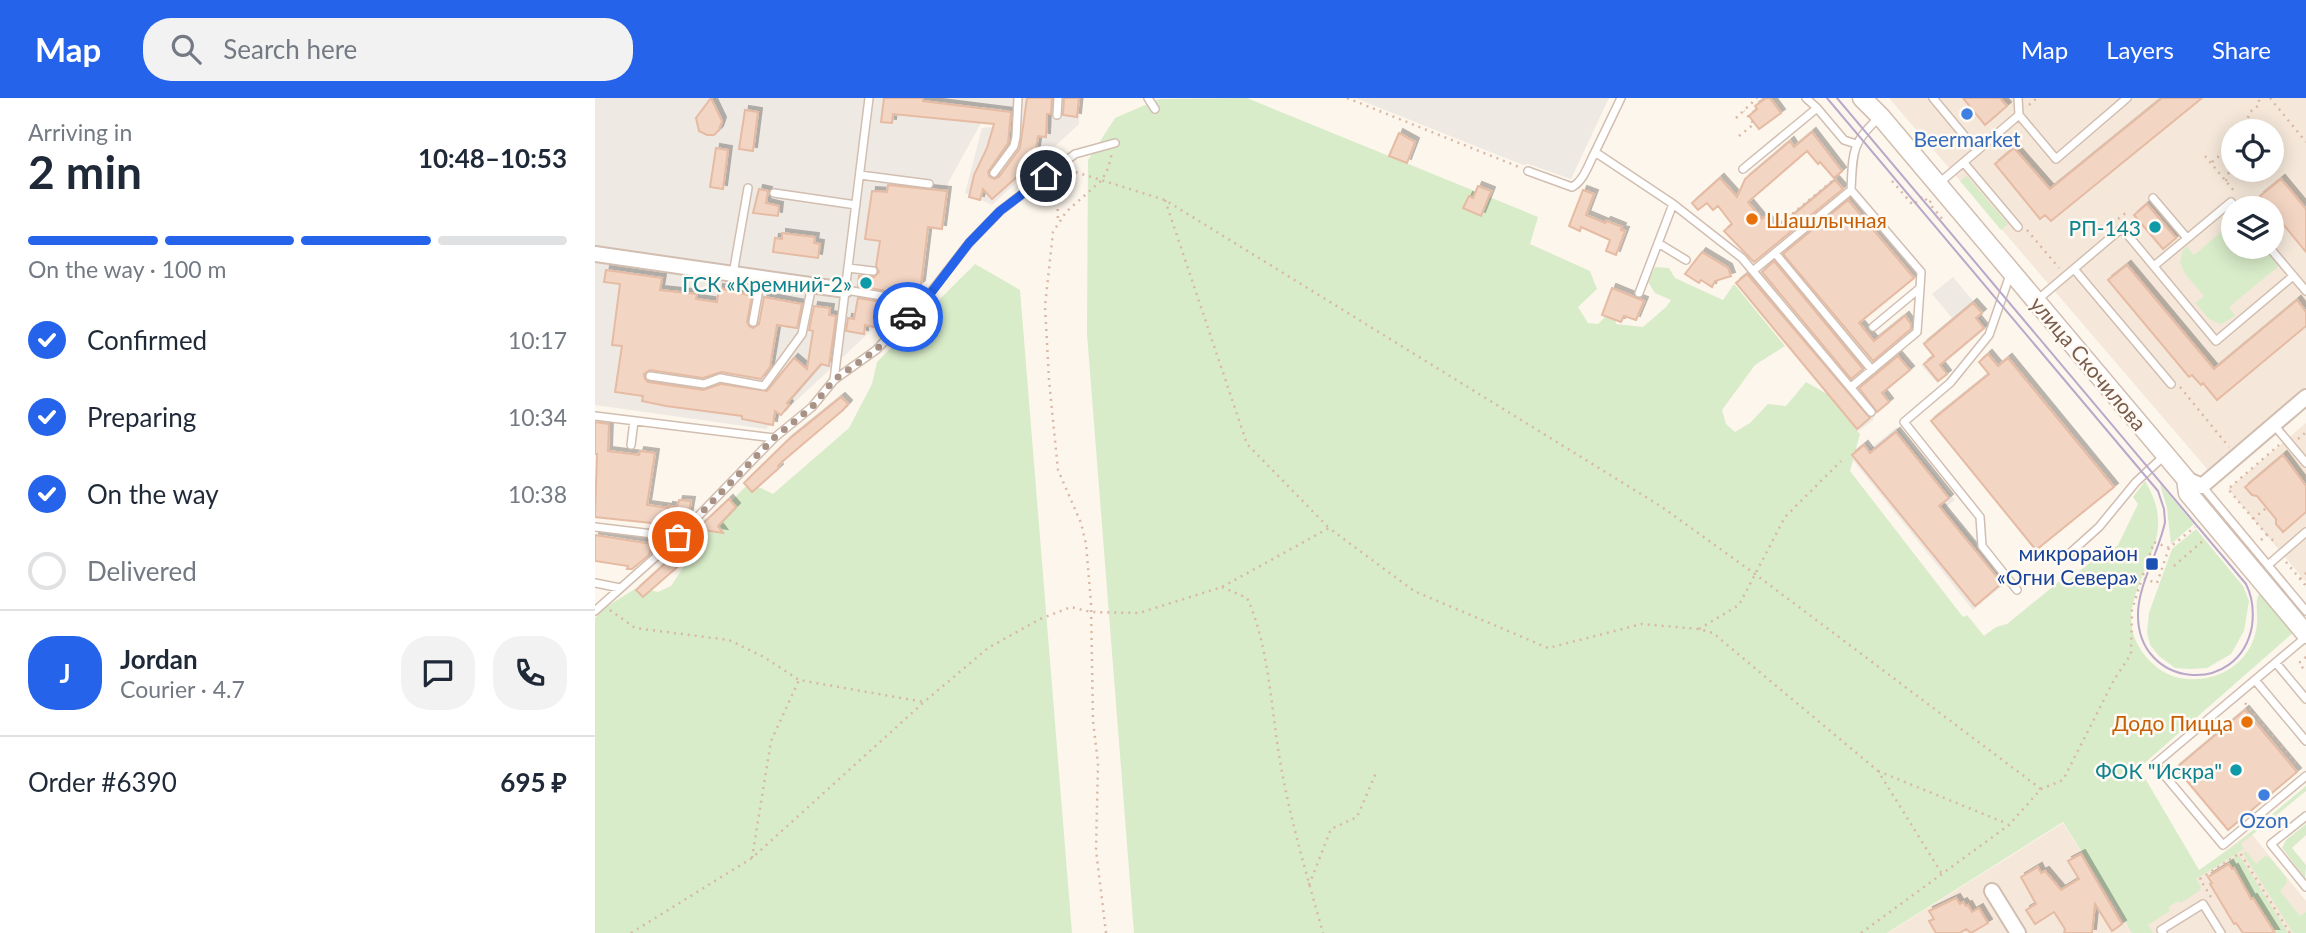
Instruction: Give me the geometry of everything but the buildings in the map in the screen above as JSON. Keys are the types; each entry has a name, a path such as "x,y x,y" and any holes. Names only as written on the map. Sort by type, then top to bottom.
{"street":[{"name":"улица Скочилова","path":"1862,98 1881,117 2165,454 2194,482 2188,493 2306,636"},
{"path":"595,255 845,290"},
{"path":"2194,482 2237,456 2306,397"},
{"path":"1992,891 2018,933"}],"lane":[{"path":"834,380 869,98"},
{"path":"994,173 1014,146 1018,98"},
{"path":"1057,116 1058,98"},
{"path":"1148,98 1155,109"},
{"path":"1528,171 1572,187 1578,184 1621,98"},
{"path":"1805,98 1844,139 1856,144"},
{"path":"1933,98 1977,151"},
{"path":"2018,98 2019,115 2056,159 2127,98"},
{"path":"1743,169 1817,108"},
{"path":"1938,185 2019,115"},
{"path":"1851,387 1917,332 1921,272 1851,190 1856,144 1864,131 1881,117"},
{"path":"595,611 678,537 774,438 812,407 834,380 876,350 927,298 969,243 1000,211 1034,187 1057,166 1083,151 1115,143"},
{"path":"1595,152 1673,204 1717,237 1754,270 1871,412"},
{"path":"1964,163 2022,227"},
{"path":"860,175 929,184"},
{"path":"733,274 748,188"},
{"path":"1754,270 1851,190"},
{"path":"774,193 856,205"},
{"path":"2153,198 2187,238"},
{"path":"1639,293 1673,204"},
{"path":"2154,266 2221,210"},
{"path":"2036,301 2122,228 2215,341 2293,276"},
{"path":"1658,243 1686,260"},
{"path":"1775,253 1872,370"},
{"path":"2279,259 2306,291"},
{"path":"848,268 873,271"},
{"path":"2074,269 2174,384"},
{"path":"2011,272 1989,335 1950,383 1904,422 1980,517 1982,546 2017,590"},
{"path":"753,322 761,278"},
{"path":"650,376 704,384 720,378 764,386 802,334 812,285"},
{"path":"1873,327 1920,288"},
{"path":"845,290 888,297"},
{"path":"1977,350 1984,358"},
{"path":"595,416 774,438"},
{"path":"631,445 634,421"},
{"path":"2274,425 2306,463"},
{"path":"2069,554 2099,527 2136,482 2165,454"},
{"path":"2194,482 2306,611"},
{"path":"595,527 678,537"},
{"path":"2267,565 2306,532"},
{"path":"595,583 620,588"},
{"path":"2306,636 2155,764 2223,845 2306,776"},
{"path":"2276,663 2306,699"},
{"path":"2255,680 2306,741"},
{"path":"2306,816 2271,844 2306,887"},
{"path":"2163,933 2161,930 2203,904 2221,933"}],"path":[{"path":"1347,98 1528,171"},
{"path":"1736,118 1757,98"},
{"path":"2247,119 2250,112 2259,105 2259,98"},
{"path":"2270,98 2306,142"},
{"path":"1739,136 1754,124 1744,111"},
{"path":"1106,933 1096,850 1098,764 1093,721 1091,612 1086,544 1081,523 1058,470 1045,306 1053,232 1066,212 1102,180 1115,143"},
{"path":"2211,163 2221,155"},
{"path":"2205,156 2221,175"},
{"path":"1776,227 1853,164"},
{"path":"1058,223 1057,166 1165,200 1662,507 2042,789"},
{"path":"1892,181 1913,205 1923,196 1929,203"},
{"path":"2227,182 2238,196"},
{"path":"1165,200 1247,444 1329,528 1414,592 1548,648 1643,624 1699,629 1713,634 1878,771 2009,825"},
{"path":"2022,227 2066,276"},
{"path":"2174,384 2249,471"},
{"path":"2267,535 2228,489 2279,445"},
{"path":"1699,629 1739,605 1785,517 1841,461"},
{"path":"2253,519 2266,508"},
{"path":"2142,578 2157,583 2169,548 2201,522"},
{"path":"631,933 752,858 923,702 988,648 1040,619 1071,607 1091,612 1139,613 1222,587 1329,528"},
{"path":"2173,566 2211,534"},
{"path":"1861,933 2009,825 2042,789 2063,780 2114,680 2131,654 2132,610 2154,542 2169,548"},
{"path":"2300,579 2306,573"},
{"path":"1222,587 1247,598 1254,612 1280,763 1323,933"},
{"path":"602,604 635,628 729,640 764,657 799,680 923,702"},
{"path":"2306,657 2299,663 2306,672"},
{"path":"752,858 771,741 799,680"},
{"path":"2238,694 2306,776"},
{"path":"1878,771 1942,874"},
{"path":"1309,885 1331,829 1357,817 1376,773"},
{"path":"2213,901 2200,879 2240,853 2290,933"}],"shaded area":[{"path":"595,98 1080,98 1079,124 992,205 965,193 982,128 1005,126 1006,109 983,107 981,123 948,183 942,230 928,229 921,284 766,429 595,405"},
{"path":"1355,98 1609,98 1571,179 1528,164 1523,165"},
{"path":"1889,98 2306,98 2306,391 2208,470"},
{"path":"1776,248 1853,339 1866,329 1874,338 1904,314 1916,328 1894,347 1913,369 1874,401 1878,408 1873,420 1859,431 1735,283"},
{"path":"1953,277 1984,314 1980,317 1988,327 1943,364 1949,373 1937,383 1921,365 1932,356 1922,343 1952,318 1932,294"},
{"path":"2306,423 2306,582 2228,489"},
{"path":"1897,427 1955,500 1946,507 2007,582 1973,610 1849,455 1865,442 1871,448"},
{"path":"2063,823 2128,927 2250,832 2306,901 2306,933 1888,933"}],"green space":[{"path":"1247,98 1538,217 1530,244 1590,271 1597,289 1578,307 1588,323 1598,324 1607,315 1615,315 1616,324 1643,327 1671,300 1655,293 1648,282 1655,267 1669,268 1675,278 1723,300 1734,284 1785,346 1755,365 1722,410 1726,424 1735,432 1750,423 1768,404 1786,406 1806,382 1827,394 1860,434 1850,471 1963,617 1967,615 1984,636 1996,627 2007,624 2061,580 2066,582 2118,545 2138,504 2133,497 2145,481 2155,503 2158,527 2155,544 2136,593 2132,625 2136,642 2148,659 2163,671 2180,678 2207,678 2231,668 2241,660 2254,637 2260,592 2294,632 2139,768 2199,870 2239,842 2306,786 2306,791 2241,844 2244,849 2196,879 2201,887 2199,891 2181,903 2178,901 2168,907 2170,911 2148,925 2153,933 2132,933 2063,822 1887,933 1134,933 1087,334 1088,160 1115,118 1159,99"},
{"path":"1967,176 2008,224 2001,230 1960,181"},
{"path":"2221,232 2221,259 2273,259 2279,266 2229,307 2235,316 2221,324 2209,319 2195,303 2204,296 2185,274 2180,262 2183,250 2187,247 2194,255"},
{"path":"975,264 1020,290 1072,933 595,933 595,618 603,609 638,587 658,592 671,586 718,515 745,487 761,488 773,494 849,428 872,384 877,362"},
{"path":"2160,484 2194,524 2171,544 2167,508"},
{"path":"2196,529 2243,586 2249,601 2244,631 2231,654 2207,668 2175,668 2150,645 2147,632 2149,613 2172,549"},
{"path":"2306,824 2306,835 2292,848 2306,865 2305,878 2282,848 2286,840"},
{"path":"2246,851 2256,864 2265,856 2269,857 2286,877 2287,883 2280,891 2300,916 2306,912 2306,933 2293,933 2243,853"},
{"path":"2239,855 2288,933 2276,933 2228,861"}],"tram line":[{"path":"1827,98 2158,491 2165,522 2141,592 2138,614 2142,639 2154,657 2170,669 2190,675 2210,673 2229,665 2243,649 2252,626 2252,605 2246,584 1837,98"}],"way so far":[{"path":"678,537 774,438 812,407 834,380 876,350 908,317"}],"place":[{"name":"Beermarket","path":"1967,114"},
{"name":"Шашлычная","path":"1752,219"},
{"name":"РП-143","path":"2155,227"},
{"name":"ГСК «Кремний-2»","path":"866,283"},
{"name":"микрорайон «Огни Севера»","path":"2152,564"},
{"name":"Додо Пицца","path":"2247,722"},
{"name":"ФОК \"Искра\"","path":"2236,770"},
{"name":"Ozon","path":"2264,795"}],"route":[{"path":"908,317 927,298 969,243 1000,211 1046,176"}]}
